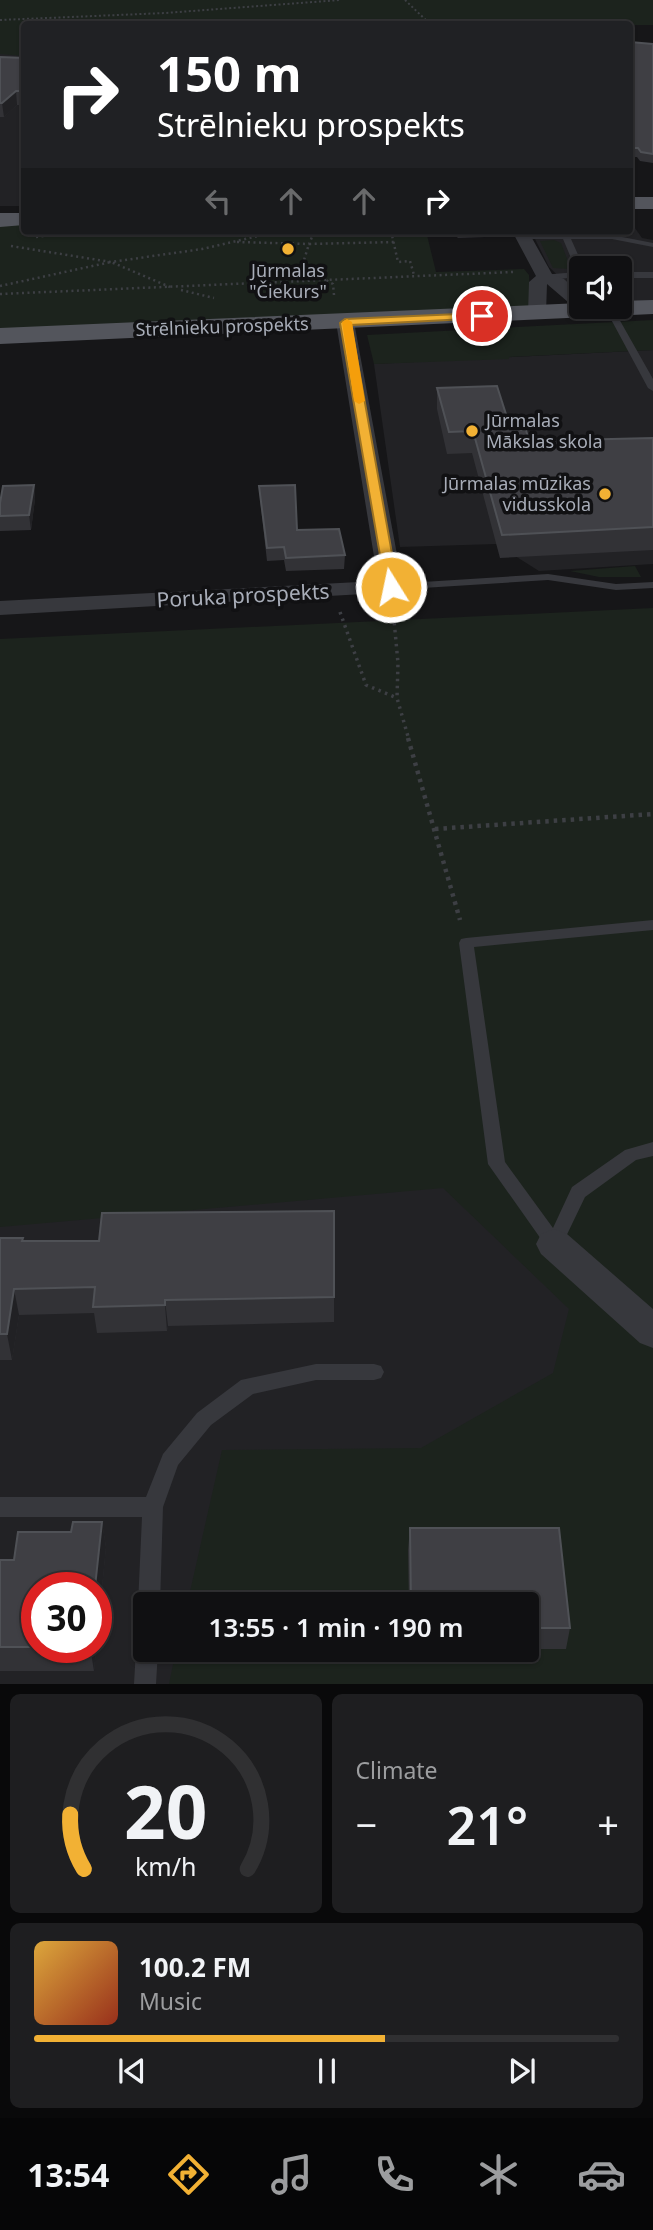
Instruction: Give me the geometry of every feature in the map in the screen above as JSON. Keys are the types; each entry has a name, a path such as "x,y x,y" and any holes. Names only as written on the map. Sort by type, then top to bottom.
{"main road":[{"path":"633,203 653,203"},
{"path":"0,220 21,228"},
{"name":"Strēlnieku prospekts","path":"632,307 653,307"},
{"name":"Strēlnieku prospekts","path":"0,336 345,323 569,310"}],"street":[{"path":"522,235 544,275 569,291"},
{"path":"537,313 538,282 544,275"},
{"path":"345,323 391,587"},
{"name":"Poruka prospekts","path":"0,608 391,587"},
{"path":"554,1244 653,1332"}],"lane":[{"path":"536,235 612,237 653,245"},
{"path":"566,237 574,256"},
{"path":"544,275 569,273"},
{"path":"632,275 653,275"},
{"path":"600,319 653,388"},
{"name":"Poruka prospekts","path":"391,587 548,577 616,587 653,585"},
{"path":"653,925 466,943 496,1164 554,1244 578,1192 631,1155 653,1149"},
{"path":"150,1592 153,1507 170,1460 204,1419 248,1386 316,1372 374,1372"},
{"path":"0,1507 153,1507"},
{"path":"145,1684 146,1662"}],"path":[{"path":"0,20 164,13 340,0"},
{"path":"405,0 428,21"},
{"path":"0,286 111,261 262,235"},
{"path":"315,235 304,260 323,278"},
{"path":"392,235 398,262 410,261 414,275"},
{"path":"230,242 394,242"},
{"path":"9,246 80,259 111,261 175,288 225,301"},
{"path":"0,294 512,271 544,275"},
{"path":"391,587 398,663 397,698 466,943"},
{"path":"332,592 366,685 397,698"},
{"path":"435,828 653,814"}],"shaded area":[{"path":"0,0 653,0 653,25 633,25 633,21 21,21 21,56 0,54"},
{"path":"0,25 21,25 21,206 0,206"},
{"path":"21,224 21,235 427,235 436,272 524,269 529,275 530,305 519,310 0,332 0,225"},
{"path":"633,225 642,238 653,240 653,302 632,303 632,256 569,256 569,286 549,267 533,235 633,235"},
{"path":"554,240 561,243 569,269 553,268 540,241"},
{"path":"653,320 653,350 509,359 374,364 367,335"},
{"path":"653,350 653,564 539,571 496,544 400,547 374,364"},
{"path":"635,566 641,577 599,577 570,571"},
{"path":"653,608 653,1684 169,1684 174,1662 539,1662 539,1592 190,1592 222,1450 421,1448 553,1373 569,1309 443,1188 0,1227 0,639"},
{"path":"455,1154 653,1360 653,1684 0,1684 0,1198"}],"building":[{"path":"633,42 653,44 653,154 641,152 638,148 633,148"},
{"path":"0,57 21,58 21,91 16,91 0,103"},
{"path":"497,386 511,430 526,430 529,441 653,438 653,527 502,535 473,431 449,432 437,388"},
{"path":"34,485 29,515 0,516 3,486"},
{"path":"295,485 297,530 339,529 345,555 286,558 284,547 267,548 259,486"},
{"path":"334,1211 334,1297 165,1300 165,1305 93,1307 95,1287 14,1289 7,1334 0,1334 0,1238 23,1238 22,1241 99,1241 102,1213"},
{"path":"73,1522 102,1522 97,1572 21,1572 21,1647 0,1647 0,1560 14,1560 18,1532 71,1532"},
{"path":"410,1528 559,1528 570,1628 539,1628 539,1592 411,1592"}],"slow traffic":[{"path":"347,322 345,323 359,401"}],"place":[{"name":"Jūrmalas \"Čiekurs\"","path":"288,249"},
{"name":"Jūrmalas Mākslas skola","path":"472,431"},
{"name":"Jūrmalas mūzikas vidusskola","path":"605,494"}],"route":[{"path":"391,587 345,323 482,316"}]}
